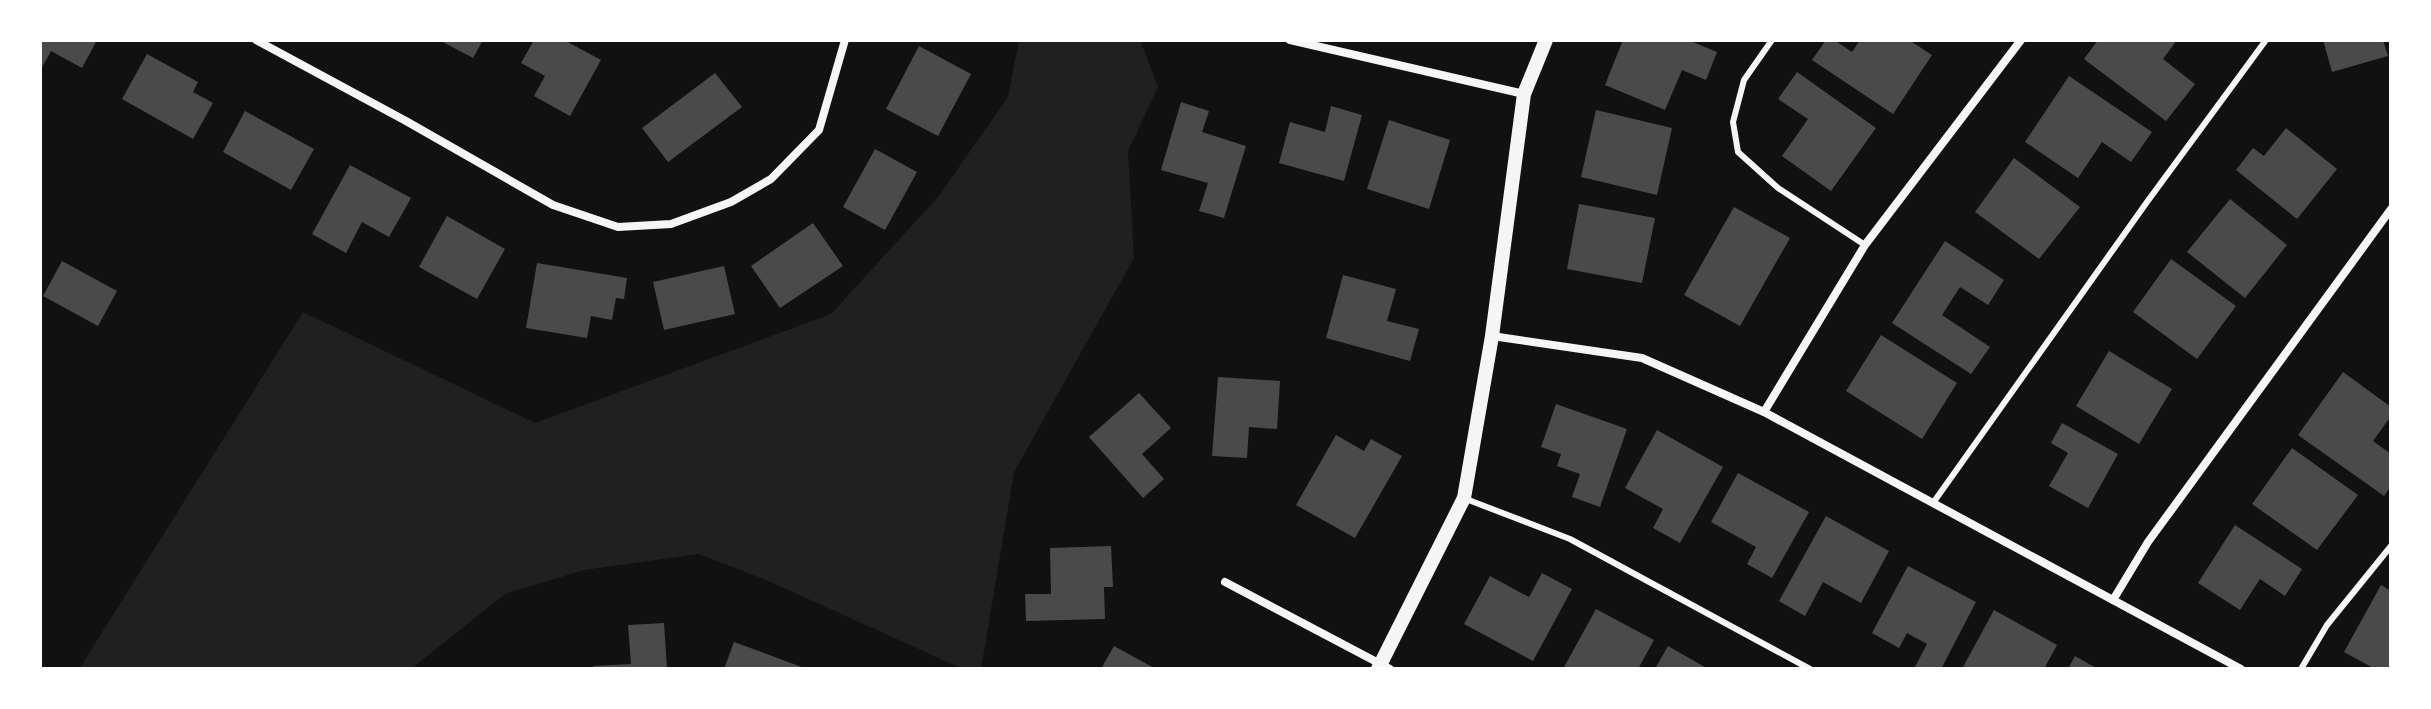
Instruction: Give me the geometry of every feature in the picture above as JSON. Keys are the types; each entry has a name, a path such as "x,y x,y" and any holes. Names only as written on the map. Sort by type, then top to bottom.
{"street":[{"path":"256,40 553,205 618,227 671,224 731,202 771,179 819,130 845,40"},
{"path":"1290,40 1524,94"},
{"path":"1225,582 1383,667 1464,498 1492,336 1524,94 1546,40"},
{"path":"1764,412 1865,245 2021,40"},
{"path":"2113,600 2148,542 2391,209"},
{"path":"1492,336 1642,358 1764,412 2241,669"}],"lane":[{"path":"1772,40 1744,80 1733,122 1738,152 1778,188 1865,245"},
{"path":"1933,503 2266,40"},
{"path":"1464,498 1570,539 1810,669"},
{"path":"2301,669 2327,625 2391,546"}],"shaded area":[{"path":"1019,40 1140,40 1158,87 1128,151 1134,258 1014,472 981,669 963,669 764,579 699,554 584,570 505,594 411,669 79,669 303,312 535,423 831,314 938,197 1008,97"}],"building":[{"path":"40,40 97,40 82,68 51,51 40,71"},
{"path":"439,40 483,40 473,58"},
{"path":"534,40 564,40 601,60 570,116 534,96 545,76 521,63"},
{"path":"1623,40 1688,40 1717,52 1706,80 1682,70 1665,110 1605,85"},
{"path":"1826,40 1834,40 1852,52 1860,40 1909,40 1932,55 1893,114 1812,60"},
{"path":"2098,40 2177,40 2163,59 2195,84 2166,121 2084,59"},
{"path":"2323,40 2383,40 2388,56 2332,72"},
{"path":"919,46 971,74 938,136 886,109"},
{"path":"147,54 198,82 193,92 213,103 193,139 122,99"},
{"path":"1797,72 1876,128 1831,191 1782,156 1808,119 1778,99"},
{"path":"715,73 742,107 668,162 642,128"},
{"path":"2069,76 2152,132 2131,162 2102,142 2078,178 2025,142"},
{"path":"1181,102 1209,111 1202,132 1246,146 1224,218 1199,211 1208,183 1161,170"},
{"path":"1331,106 1362,115 1344,181 1279,163 1290,122 1325,132"},
{"path":"1596,110 1672,128 1657,195 1581,177"},
{"path":"245,111 314,149 291,190 223,152"},
{"path":"1389,120 1450,140 1429,209 1367,189"},
{"path":"2286,128 2337,169 2297,219 2236,170 2253,148 2264,156"},
{"path":"875,149 917,172 885,230 843,207"},
{"path":"2014,158 2080,207 2039,259 1975,212"},
{"path":"350,165 411,198 389,237 362,222 346,253 312,234"},
{"path":"2230,199 2287,245 2245,298 2187,252"},
{"path":"1579,204 1655,218 1642,283 1567,269"},
{"path":"1734,207 1790,238 1740,326 1684,295"},
{"path":"447,216 505,249 477,299 419,267"},
{"path":"813,223 843,266 780,308 751,266"},
{"path":"1945,241 2004,280 1988,305 1960,287 1942,315 1990,347 1971,374 1892,323"},
{"path":"2171,259 2236,306 2197,359 2133,312"},
{"path":"62,261 117,291 98,326 43,296"},
{"path":"537,263 627,278 624,299 616,298 612,320 591,316 587,338 526,328"},
{"path":"724,266 735,314 664,330 653,282"},
{"path":"1343,275 1396,289 1387,321 1419,329 1410,361 1326,338"},
{"path":"1881,335 1957,383 1922,439 1846,391"},
{"path":"2109,351 2172,389 2139,444 2076,406"},
{"path":"2343,372 2391,407 2391,416 2373,441 2391,454 2391,486 2384,496 2298,435"},
{"path":"1218,377 1280,381 1277,429 1249,427 1247,458 1212,456"},
{"path":"1139,393 1171,428 1142,454 1164,479 1143,498 1089,437"},
{"path":"1556,404 1627,429 1600,507 1572,497 1580,474 1557,466 1561,454 1541,447"},
{"path":"2062,423 2118,454 2088,508 2049,486 2068,453 2051,443"},
{"path":"1657,430 1723,467 1680,543 1653,528 1663,509 1625,488"},
{"path":"1336,435 1364,451 1371,439 1402,456 1355,538 1296,505"},
{"path":"2292,448 2358,495 2317,550 2252,504"},
{"path":"1738,473 1809,512 1772,578 1747,564 1756,547 1711,522"},
{"path":"1826,516 1889,551 1861,603 1823,582 1805,616 1779,601"},
{"path":"2235,525 2302,569 2285,596 2260,579 2240,610 2198,583"},
{"path":"1111,546 1113,587 1104,587 1105,619 1026,621 1025,594 1051,594 1050,548"},
{"path":"1908,566 1976,602 1941,669 1915,667 1927,644 1907,633 1899,648 1872,633"},
{"path":"1542,573 1572,589 1533,661 1464,624 1490,576 1529,597"},
{"path":"2381,585 2391,591 2391,669 2375,669 2344,652"},
{"path":"1596,609 1654,640 1638,669 1563,669"},
{"path":"1994,610 2057,645 2044,669 1962,669"},
{"path":"664,623 667,669 593,669 593,666 631,664 628,625"},
{"path":"734,642 807,669 724,669"},
{"path":"1114,646 1156,669 1101,669"},
{"path":"1668,646 1696,662 1708,669 1655,669"},
{"path":"2075,656 2098,669 2068,669"}]}
